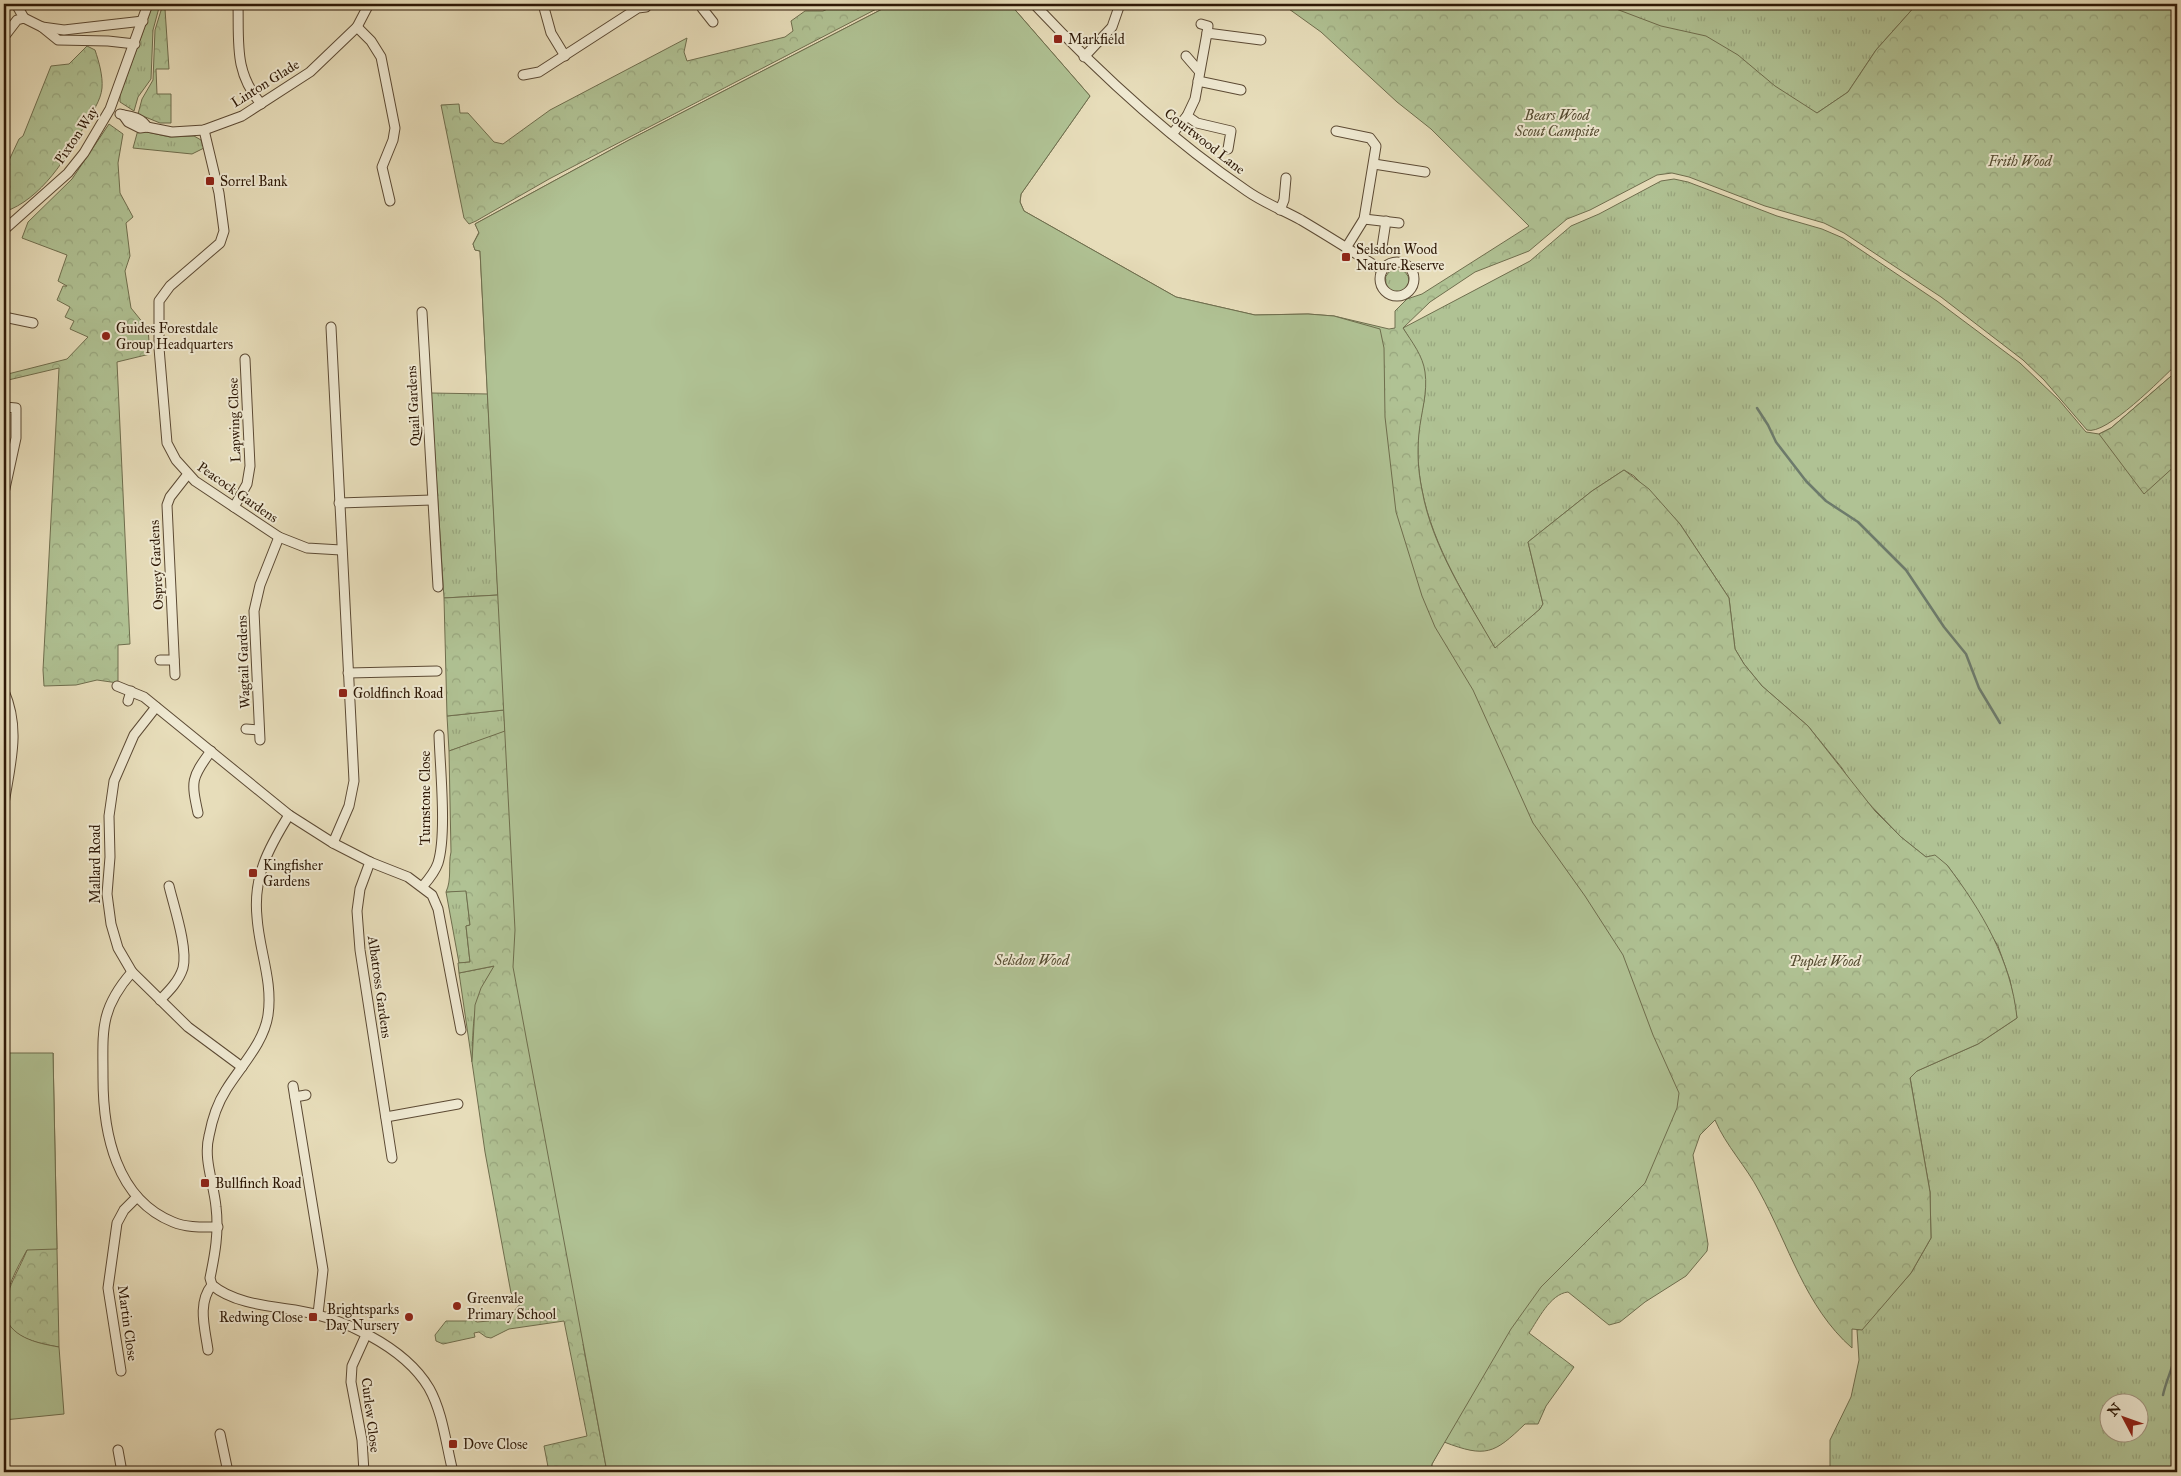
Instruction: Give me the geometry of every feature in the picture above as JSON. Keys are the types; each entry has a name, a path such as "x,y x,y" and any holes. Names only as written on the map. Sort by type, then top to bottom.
{"street":[{"path":"16,4 24,18 42,27 58,40 135,44"},
{"name":"Pixton Way","path":"4,230 68,173 110,109 148,4"},
{"path":"238,4 242,72 246,84 261,104"},
{"name":"Linton Glade","path":"110,109 123,115 128,122 140,128 147,126 172,132 204,130 242,116 310,72 357,27 369,4"},
{"path":"543,4 551,33 565,56"},
{"path":"708,4 702,8 712,22"},
{"name":"Courtwood Lane","path":"1034,4 1084,57 1172,134 1249,193 1382,270"},
{"path":"1084,57 1112,27 1120,4"},
{"path":"523,75 539,72 638,8 646,7"},
{"path":"4,37 18,20 24,18"},
{"path":"42,27 64,30 142,21"},
{"path":"1172,134 1187,116 1195,99 1208,26 1201,24"},
{"path":"357,27 371,41 381,57 395,128 382,167 390,201"},
{"path":"1207,33 1261,40"},
{"path":"1186,56 1199,71"},
{"path":"1198,81 1241,90"},
{"path":"1187,116 1197,123 1231,131 1228,149"},
{"name":"Peacock Gardens","path":"204,130 219,192 224,231 220,243 163,294 158,309 159,348 167,443 176,460 188,474 279,537 307,548 341,550"},
{"path":"1336,131 1370,138 1376,146 1364,219 1346,248"},
{"path":"1374,164 1425,172"},
{"path":"1280,210 1284,200 1286,178"},
{"path":"1364,219 1399,224"},
{"path":"1382,247 1386,221"},
{"name":"Quail Gardens","path":"422,312 438,587"},
{"path":"4,317 33,323"},
{"path":"331,327 354,781 349,806 333,843"},
{"name":"Lapwing Close","path":"234,507 247,484 250,466 245,359"},
{"path":"4,493 16,438 16,408 5,407"},
{"name":"Osprey Gardens","path":"175,675 167,505 170,496 188,474"},
{"path":"340,503 432,500"},
{"name":"Wagtail Gardens","path":"260,740 254,611 260,585 279,537"},
{"path":"160,660 174,660"},
{"path":"348,673 437,671"},
{"path":"118,686 132,691 156,707 289,815 333,843 370,862 408,877 423,886 432,895 438,909 461,1030"},
{"path":"4,691 14,719 14,738 4,804"},
{"path":"128,701 132,691"},
{"name":"Mallard Road","path":"156,707 134,736 123,757 114,781 109,816 107,894 111,924 118,948 132,972 188,1026 242,1067"},
{"name":"Wagtail Gardens","path":"246,729 259,730"},
{"name":"Turnstone Close","path":"423,886 432,876 438,863 441,842 439,735"},
{"path":"198,813 192,804 192,785 197,770 211,751"},
{"path":"289,815 268,850 258,879 256,917 269,986 268,1016 259,1040 226,1090 214,1113 208,1139 208,1165 218,1227 210,1278 212,1285 218,1290 254,1303 318,1314 366,1335 394,1350 429,1388 439,1414 453,1472"},
{"name":"Albatross Gardens","path":"370,862 360,889 357,911 360,950 392,1158"},
{"path":"160,1000 178,978 183,966 183,948 169,886"},
{"path":"132,972 110,1002 102,1053 106,1128 111,1149 118,1166 137,1196 158,1214 174,1222 194,1227 218,1227"},
{"path":"293,1086 323,1270 318,1314"},
{"path":"295,1097 306,1095"},
{"path":"386,1117 458,1104"},
{"name":"Martin Close","path":"121,1372 108,1288 117,1223 124,1210 137,1196"},
{"path":"208,1350 203,1306 207,1291 212,1285"},
{"name":"Curlew Close","path":"364,1472 362,1440 351,1382 352,1366 366,1335"},
{"path":"220,1434 228,1472"},
{"path":"118,1450 122,1472"}],"green space":[{"path":"153,4 160,4 153,30 151,79 138,97 134,111 120,102 120,95"},
{"path":"163,4 167,4 165,9 169,69 156,69 157,94 171,94 171,123 160,123 138,114 142,99 153,80 155,30"},
{"path":"839,4 858,10 870,4 886,4 549,179 476,221 469,224 464,218 441,105 459,104 460,113 468,113 494,142 503,144 550,110 687,38 684,52 687,61 785,37 793,31 791,21 805,11 823,11"},
{"name":"Selsdon Wood","path":"892,4 1010,4 1090,96 1021,194 1020,202 1024,211 1176,297 1255,315 1308,314 1334,316 1389,329 1395,328 1395,311 1407,299 1422,294 1529,226 1431,129 1397,102 1321,32 1282,4 1603,4 1661,26 1706,36 1738,55 1775,86 1817,113 1848,92 1876,50 1917,4 2177,4 2177,364 2134,404 2107,424 2096,429 2087,430 2044,380 2023,360 1941,297 1844,233 1824,223 1765,206 1689,177 1672,173 1657,175 1590,210 1567,219 1529,251 1475,272 1430,302 1403,328 1420,355 1425,372 1426,387 1418,454 1421,483 1427,511 1442,552 1462,592 1495,648 1540,609 1543,604 1528,542 1592,491 1624,470 1649,489 1680,524 1729,598 1735,649 1744,664 1762,686 1808,726 1875,811 1901,837 1926,857 1935,855 1947,865 1972,900 1993,937 2008,976 2017,1018 1978,1044 1917,1071 1910,1078 1930,1192 1931,1238 1911,1273 1862,1330 1852,1329 1852,1348 1836,1332 1810,1295 1759,1191 1725,1139 1715,1120 1700,1135 1693,1155 1708,1244 1707,1251 1686,1276 1645,1302 1620,1322 1609,1325 1568,1292 1556,1297 1545,1308 1529,1333 1574,1367 1546,1406 1538,1424 1525,1424 1505,1442 1489,1450 1470,1450 1444,1442 1432,1464 1431,1472 1128,1472 583,1344 607,1472 549,1472 544,1446 587,1436 564,1321 509,1329 491,1338 479,1332 474,1333 475,1337 443,1344 436,1341 435,1335 446,1321 466,1321 470,1318 477,1322 489,1321 493,1317 514,1311 523,1301 511,1293 485,1152 472,1062 475,1005 481,988 494,966 459,973 458,963 470,962 466,926 470,925 466,891 446,892 449,882 451,852 449,751 505,731 504,710 447,716 444,598 498,595 480,251 475,250 473,244 479,232 475,224 629,140"},
{"name":"Selsdon Wood","path":"892,4 1010,4 1090,96 1021,194 1020,202 1024,211 1176,297 1255,315 1308,314 1334,316 1380,329 1384,348 1385,417 1396,512 1422,596 1435,627 1473,690 1533,823 1585,896 1623,955 1653,1035 1679,1093 1677,1108 1645,1183 1541,1287 1511,1329 1432,1464 1431,1472 607,1472 513,967 515,930 480,251 475,250 473,244 479,233 475,224 629,140"},
{"path":"1524,4 1917,4 1876,50 1848,92 1817,113"},
{"path":"87,46 95,50 101,74 101,93 96,106 62,163 42,187 18,206 4,212 4,171 19,139 23,136 51,66 69,64"},
{"path":"109,124 123,134 118,163 120,193 133,217 126,223 130,256 125,271 131,308 148,329 150,354 117,362 130,644 118,645 118,683 97,680 76,685 44,686 43,670 59,368 4,381 4,375 67,359 88,337 70,329 74,321 65,317 70,307 57,300 63,286 67,286 58,281 67,255 22,238 28,222 72,179"},
{"path":"138,130 170,137 194,136 201,140 204,148 192,154 133,148"},
{"path":"1674,179 1688,182 1777,216 1822,229 1843,238 1937,301 2020,363 2059,400 2086,432 2099,434 2111,428 2177,371 2177,1472 1830,1471 1830,1440 1851,1397 1859,1360 1857,1330 1862,1329 1911,1273 1931,1238 1930,1192 1910,1077 1917,1071 1978,1044 2017,1018 2010,980 1998,946 1958,880 1947,865 1926,857 1901,837 1856,790 1842,768 1808,726 1762,686 1744,664 1735,649 1729,598 1680,524 1634,476 1624,470 1592,491 1528,542 1543,604 1540,609 1495,649 1462,592 1434,532 1422,490 1418,463 1418,445 1425,384 1418,359 1403,328 1530,261 1571,226 1599,214 1661,181"},
{"path":"1397,269 1406,272 1409,281 1406,290 1397,293 1388,290 1385,281 1388,272"},
{"path":"2177,371 2177,464 2144,494 2099,434 2111,428"},
{"path":"431,393 489,394 498,595 444,598"},
{"path":"504,710 505,732 449,751 447,716"},
{"path":"466,890 470,925 466,926 470,962 459,963 446,892"},
{"path":"495,966 482,989 475,1012 472,1062 459,973"},
{"path":"4,1053 53,1053 57,1249 27,1250 9,1287 4,1311"},
{"path":"53,1053 59,1347 29,1340 22,1336 10,1327 6,1321 5,1312 11,1284 27,1250 30,1237"},
{"path":"4,1311 11,1327 17,1333 33,1341 59,1347 64,1414 4,1420"}],"waterway":[{"path":"1757,408 1776,442 1806,481 1826,501 1858,522 1906,570 1944,627 1966,654 1979,688 2000,723"},
{"path":"2163,1395 2174,1361 2176,1347 2172,1313 2173,1297"}],"place":[{"name":"Markfield","path":"1058,39"},
{"name":"Sorrel Bank","path":"210,181"},
{"name":"Selsdon Wood Nature Reserve","path":"1346,257"},
{"name":"Guides Forestdale Group Headquarters","path":"106,336"},
{"name":"Goldfinch Road","path":"343,693"},
{"name":"Kingfisher Gardens","path":"253,873"},
{"name":"Bullfinch Road","path":"205,1183"},
{"name":"Greenvale Primary School","path":"457,1306"},
{"name":"Redwing Close","path":"313,1317"},
{"name":"Brightsparks Day Nursery","path":"409,1317"},
{"name":"Dove Close","path":"453,1444"}],"park label":[{"name":"Bears Wood Scout Campsite","path":"1557,124"},
{"name":"Frith Wood","path":"2020,161"},
{"name":"Puplet Wood","path":"1825,961"}]}
